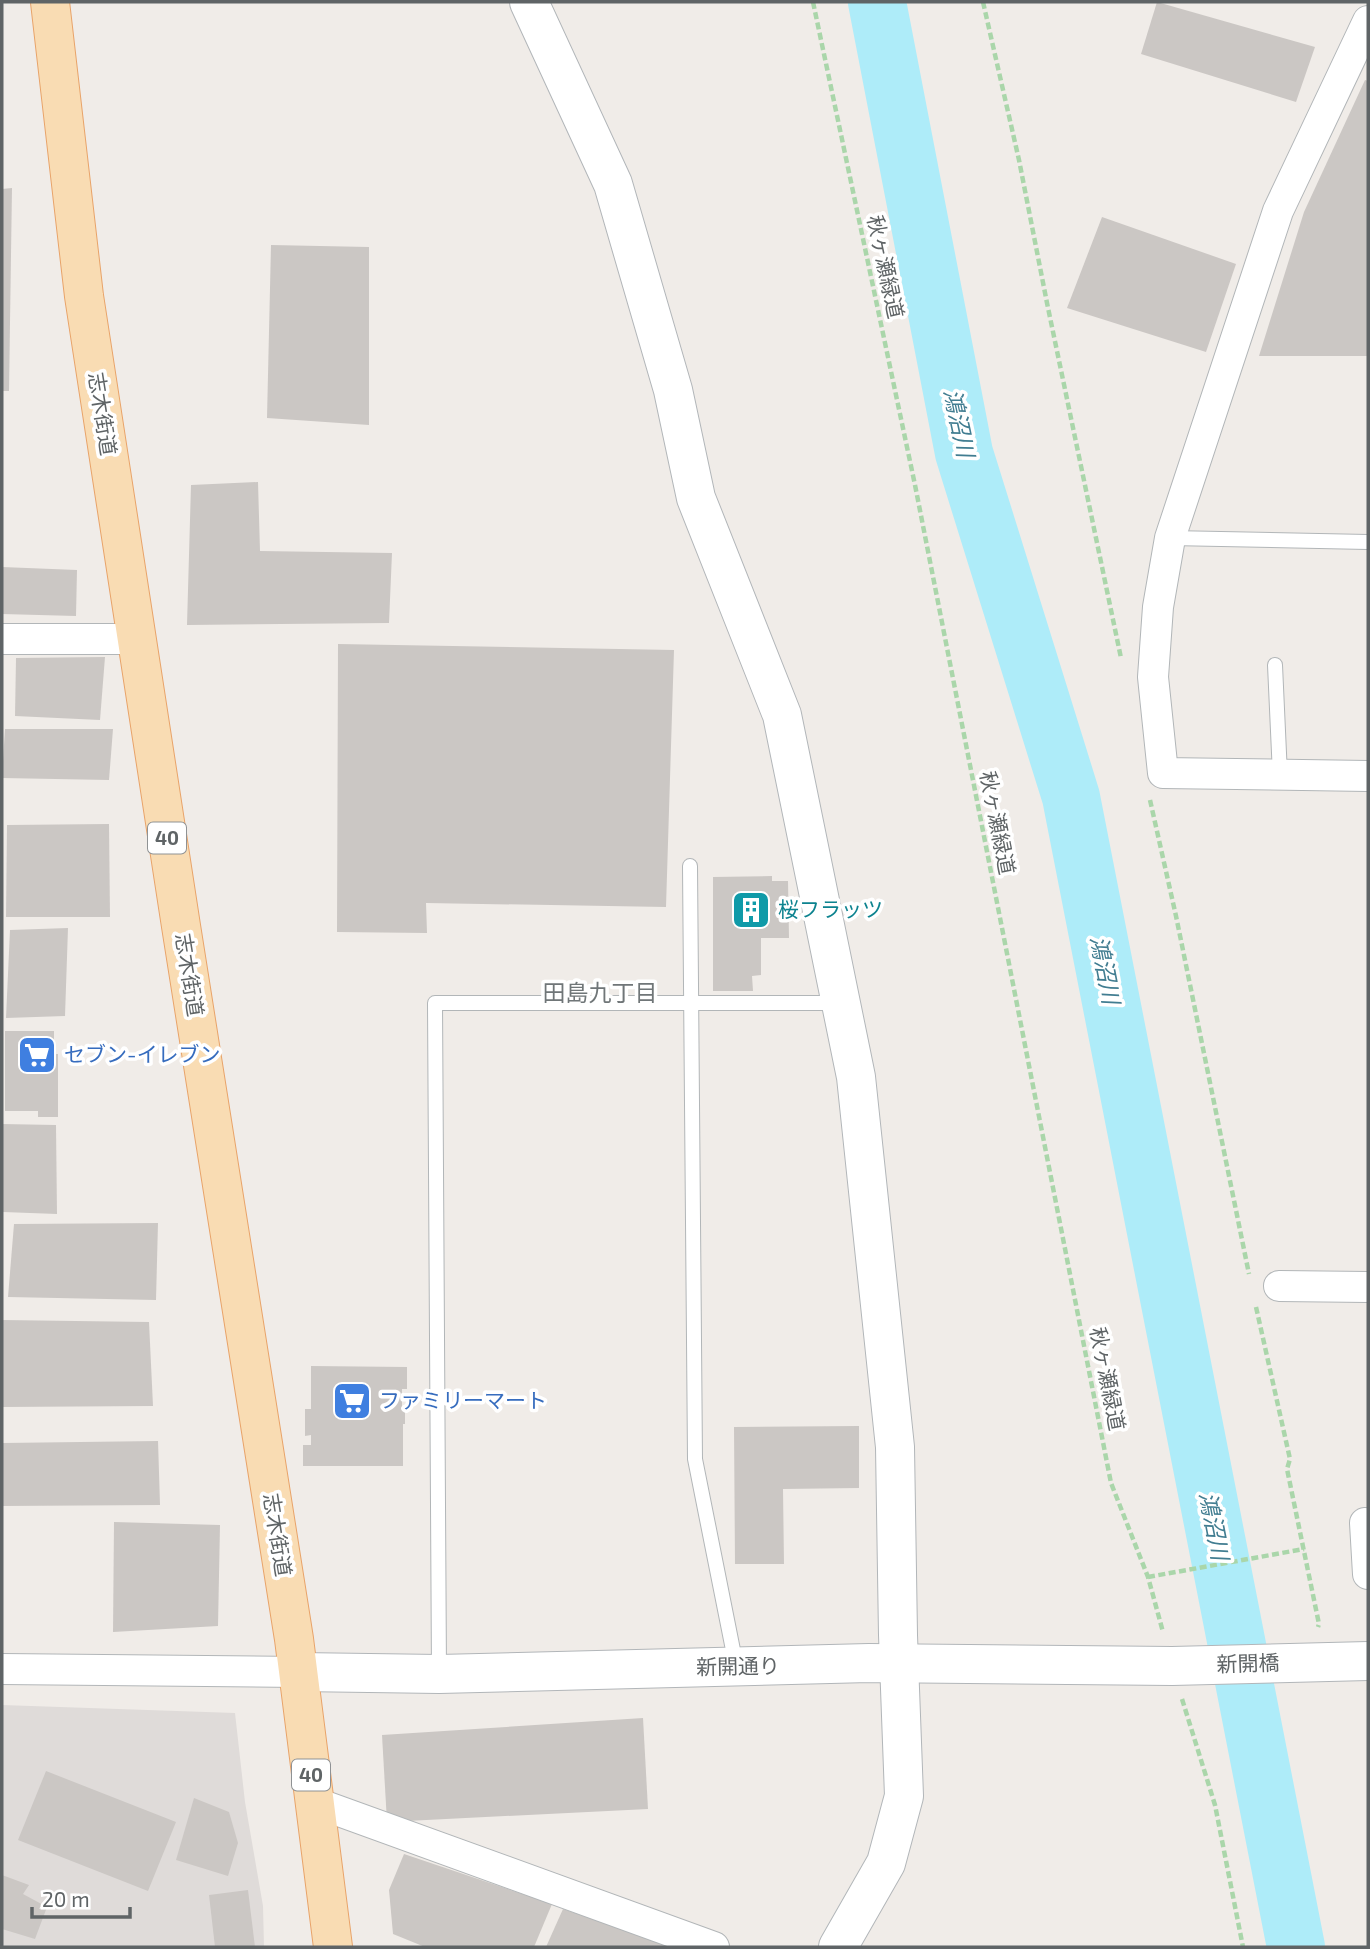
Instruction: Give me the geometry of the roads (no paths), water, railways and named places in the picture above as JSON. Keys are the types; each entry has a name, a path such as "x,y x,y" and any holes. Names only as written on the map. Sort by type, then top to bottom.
{"main road":[{"name":"志木街道","path":"50,2 84,296 299,1672 333,1947"}],"street":[{"path":"529,2 613,184 673,390 696,498 782,715 856,1077 895,1447 904,1796 886,1863 838,1947"},
{"path":"1368,21 1278,211 1170,538 1157,607 1153,677 1163,773 1368,776"},
{"path":"2,639 137,639"},
{"path":"1261,1289 1368,1287"},
{"path":"1365,1523 1368,1574"},
{"name":"新開橋","path":"1173,1663 1318,1648 1368,1661"},
{"name":"新開通り","path":"299,1672 439,1674 899,1663 1173,1663"},
{"path":"2,1670 299,1672"},
{"path":"314,1802 714,1947"}],"lane":[{"path":"1170,538 1368,542"},
{"path":"1275,664 1280,775"},
{"path":"690,866 695,1459 736,1667"},
{"path":"439,1674 435,1003 842,1003"}],"waterway":[{"name":"鴻沼川","path":"877,2 964,453 1071,797 1296,1947"}],"place":[{"name":"桜フラッツ","path":"751,910"},
{"name":"セブン-イレブン","path":"37,1055"},
{"name":"ファミリーマート","path":"352,1401"}],"district":[{"name":"田島九丁目","path":"600,993"}]}
